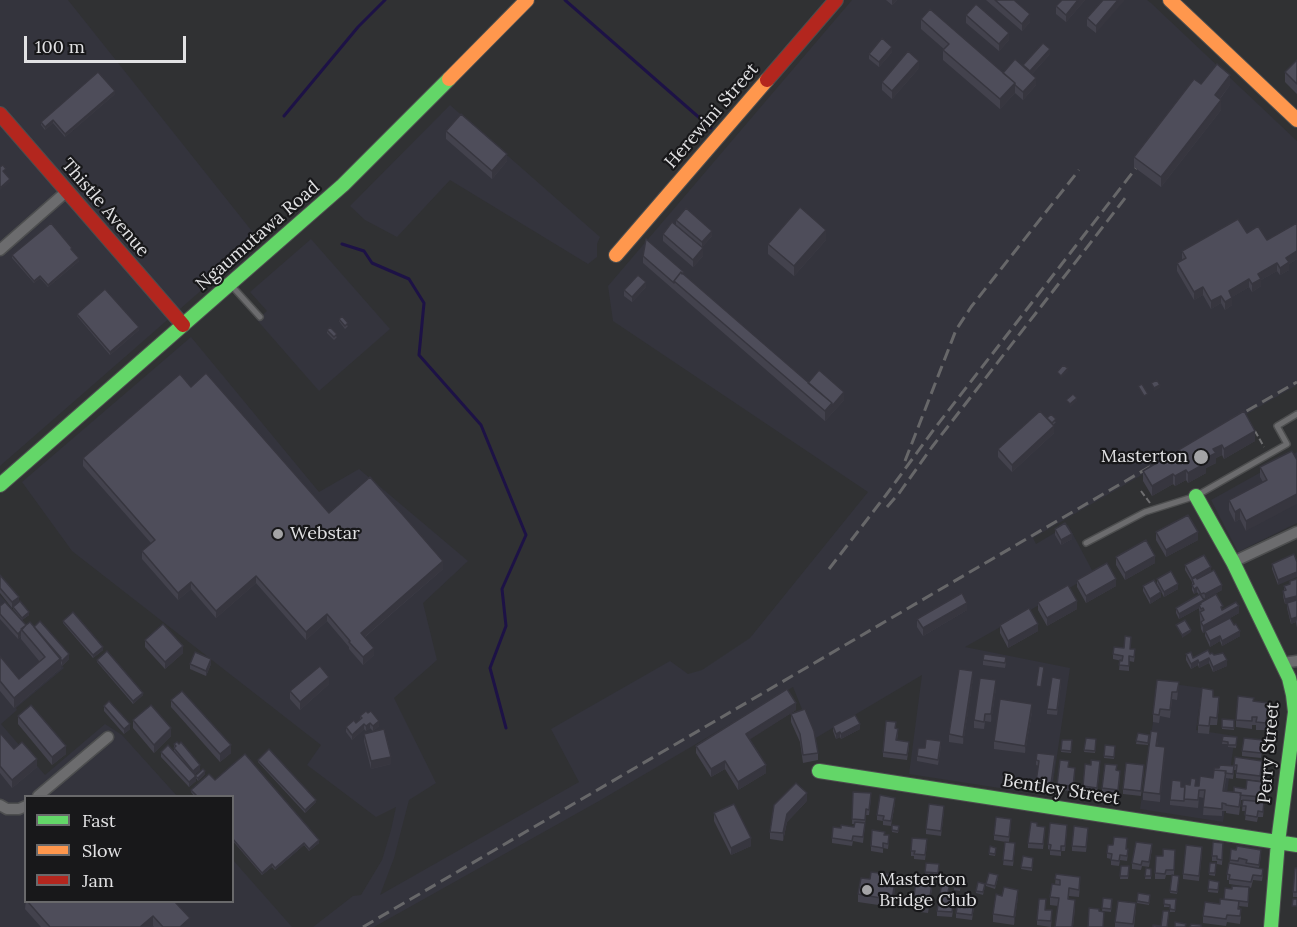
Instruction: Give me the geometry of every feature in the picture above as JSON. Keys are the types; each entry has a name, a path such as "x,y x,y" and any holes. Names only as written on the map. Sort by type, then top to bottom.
{"street":[{"name":"Ngaumutawa Road","path":"0,485 317,208 378,151 527,0"},
{"name":"Herewini Street","path":"616,255 836,0"},
{"path":"1170,0 1297,120"},
{"name":"Thistle Avenue","path":"0,114 183,325"},
{"path":"0,250 67,191"},
{"name":"Perry Street","path":"1196,496 1233,562 1289,678 1295,712 1278,842 1271,927"},
{"path":"1233,562 1297,532"},
{"path":"1282,663 1297,661"},
{"path":"39,795 108,737"},
{"name":"Bentley Street","path":"819,771 1297,845"},
{"path":"0,805 7,809 19,810 24,807"}],"lane":[{"path":"230,284 260,317"},
{"path":"1086,543 1145,512 1196,496 1287,444 1277,426 1297,414"}],"path":[{"path":"1252,426 1268,454"},
{"path":"1141,491 1154,509"}],"shaded area":[{"path":"0,0 68,0 259,240 0,466"},
{"path":"852,0 1147,0 1151,3 1297,141 1297,385 1033,538 1036,544 1068,525 1094,574 965,647 1070,668 1051,796 909,774 922,675 814,739 793,687 599,801 374,927 313,927 353,896 361,895 382,860 396,807 376,817 307,765 321,745 72,551 22,482 191,337 319,492 359,469 468,561 423,603 437,660 394,698 436,783 409,800 394,858 380,895 579,782 551,729 670,661 688,674 702,670 750,638 868,492 613,321 608,286"},
{"path":"450,105 600,237 597,244 597,257 588,264 450,180 397,237 365,220 350,206"},
{"path":"311,239 390,329 319,391 257,320 267,311 250,292"},
{"path":"1297,452 1297,523 1238,552 1211,500"},
{"path":"0,595 64,668 16,708 17,710 1,724 45,775 105,724 122,735 176,795 24,795 24,903 234,903 234,861 292,927 0,927"},
{"path":"1159,682 1202,688 1196,730 1235,736 1223,822 1140,809"}],"building":[{"path":"995,0 1014,0 1030,14 1022,24"},
{"path":"1062,0 1078,0 1066,15 1056,6"},
{"path":"1103,0 1118,0 1096,26 1087,18"},
{"path":"976,4 1009,33 999,44 966,15"},
{"path":"930,9 1015,83 1000,99 943,50 949,44 921,19"},
{"path":"882,38 892,47 879,62 869,54"},
{"path":"1043,43 1050,49 1030,71 1023,65"},
{"path":"908,51 919,61 892,91 882,82"},
{"path":"1015,59 1036,78 1023,92 1003,73"},
{"path":"1297,60 1297,84 1285,72"},
{"path":"1217,64 1230,75 1215,95 1221,100 1161,177 1134,157 1194,79 1201,84"},
{"path":"98,72 115,91 65,134 53,120 45,127 41,122"},
{"path":"461,114 507,154 492,171 446,131"},
{"path":"3,165 6,169 3,171 10,179 0,188 0,167"},
{"path":"800,207 826,230 794,266 768,244"},
{"path":"686,208 712,231 702,242 676,220"},
{"path":"1238,219 1247,233 1258,226 1267,240 1297,223 1297,251 1286,258 1289,262 1280,268 1277,263 1258,274 1261,279 1252,284 1249,279 1229,291 1232,298 1225,302 1221,296 1211,301 1203,287 1194,292 1177,263 1186,258 1182,251"},
{"path":"672,222 703,248 693,260 663,234"},
{"path":"51,223 79,258 48,285 40,276 34,281 12,255"},
{"path":"646,239 684,272 682,274 681,272 674,283 643,256"},
{"path":"681,272 832,403 825,411 674,281"},
{"path":"638,275 646,282 632,297 624,290"},
{"path":"105,289 139,327 110,352 77,314"},
{"path":"342,316 348,323 345,326 339,319"},
{"path":"330,327 337,334 334,337 327,330"},
{"path":"1063,365 1068,368 1061,376 1057,372"},
{"path":"819,370 844,392 832,406 832,403 808,383"},
{"name":"Webstar","path":"206,373 329,513 370,477 443,561 361,633 374,648 363,657 327,614 306,632 256,576 216,611 191,582 178,593 142,551 155,540 83,458 180,374 191,387"},
{"path":"1157,380 1160,385 1154,388 1151,383"},
{"path":"1142,384 1148,394 1144,396 1138,386"},
{"path":"1073,394 1077,398 1070,404 1066,400"},
{"path":"1040,411 1054,426 1012,465 998,449"},
{"path":"1244,411 1255,431 1224,449 1222,445 1213,449 1216,453 1204,459 1206,463 1188,473 1186,470 1175,476 1173,474 1152,486 1143,471"},
{"path":"1051,414 1056,419 1052,423 1047,418"},
{"path":"1292,451 1297,460 1297,494 1246,521 1240,509 1235,512 1229,500 1267,480 1260,467"},
{"path":"1188,515 1198,532 1166,550 1156,532"},
{"path":"1065,523 1072,534 1061,540 1055,529"},
{"path":"1146,540 1155,556 1125,573 1116,557"},
{"path":"1294,554 1297,572 1278,580 1272,564"},
{"path":"1204,555 1211,567 1192,578 1185,565"},
{"path":"1107,563 1116,579 1086,596 1077,580"},
{"path":"1214,570 1222,585 1205,594 1201,594 1197,587 1194,589 1192,579 1196,577 1197,579"},
{"path":"1171,571 1178,584 1164,592 1157,579"},
{"path":"0,575 19,597 12,602 0,588"},
{"path":"1297,579 1297,596 1285,599 1284,586"},
{"path":"1154,580 1161,592 1150,599 1143,586"},
{"path":"1068,585 1077,601 1047,618 1038,602"},
{"path":"962,593 967,603 923,628 917,619"},
{"path":"1200,594 1204,600 1179,614 1176,608"},
{"path":"1216,594 1223,606 1222,610 1236,602 1239,606 1203,626 1201,622 1204,620 1200,612 1204,610 1199,605"},
{"path":"1297,600 1297,617 1291,619 1287,603"},
{"path":"20,601 29,612 22,618 13,607"},
{"path":"5,602 26,625 18,634 0,614 0,606"},
{"path":"1029,608 1038,624 1008,641 1000,625"},
{"path":"73,612 103,647 93,655 63,621"},
{"path":"1230,618 1240,631 1222,641 1220,636 1210,641 1205,631"},
{"path":"1185,620 1191,630 1182,635 1176,625"},
{"path":"40,621 69,654 62,661 34,627"},
{"path":"30,622 61,658 14,698 0,681 0,656 19,679 45,657 21,629"},
{"path":"163,624 183,646 165,662 145,640"},
{"path":"1125,636 1131,637 1130,649 1135,649 1134,657 1129,656 1129,666 1119,665 1123,656 1113,654 1114,647 1124,648"},
{"path":"1208,650 1214,655 1223,653 1227,660 1213,667 1209,658 1191,664 1186,654 1191,652 1193,658"},
{"path":"107,651 143,693 133,701 97,660"},
{"path":"195,652 211,659 206,671 190,664"},
{"path":"984,654 1006,657 1005,663 983,660"},
{"path":"320,666 329,677 300,702 290,691"},
{"path":"1039,666 1044,667 1041,687 1036,686"},
{"path":"959,669 973,671 963,737 949,734"},
{"path":"1052,677 1061,679 1057,710 1047,709"},
{"path":"980,678 996,680 991,714 985,714 984,722 974,720"},
{"path":"1157,680 1179,682 1177,692 1172,692 1170,710 1160,709 1159,715 1153,714"},
{"path":"1202,688 1213,690 1213,697 1219,697 1217,718 1210,717 1209,726 1198,725"},
{"path":"787,689 796,703 746,734 766,765 738,782 725,761 711,769 696,746"},
{"path":"182,691 231,745 220,754 171,700"},
{"path":"1238,696 1268,703 1266,723 1256,722 1257,717 1252,717 1252,721 1236,720"},
{"path":"1000,699 1032,704 1025,746 994,741"},
{"path":"109,701 130,724 124,729 104,706"},
{"path":"31,705 66,746 52,757 18,716"},
{"path":"151,705 171,728 154,745 133,720"},
{"path":"805,709 814,731 818,753 803,755 800,734 791,714"},
{"path":"366,711 368,713 371,711 379,721 373,726 370,723 366,726 364,724 352,735 346,727 354,720 356,723"},
{"path":"855,715 860,724 841,734 840,732 836,734 833,726"},
{"path":"1222,719 1234,720 1234,728 1222,727"},
{"path":"886,721 896,722 895,728 898,729 896,740 909,742 907,755 883,752"},
{"path":"384,729 391,757 371,761 364,734"},
{"path":"1151,731 1158,732 1156,746 1165,747 1160,794 1143,792"},
{"path":"1138,733 1149,735 1148,743 1136,741"},
{"path":"1,734 14,749 22,742 37,759 12,780 0,766"},
{"path":"1223,736 1237,737 1236,745 1228,745 1228,742 1222,741"},
{"path":"1086,738 1096,739 1095,751 1084,750"},
{"path":"1244,738 1263,740 1261,753 1242,751"},
{"path":"926,739 941,741 938,760 917,756 918,748 925,748"},
{"path":"1062,740 1072,740 1071,751 1061,750"},
{"path":"177,742 179,744 181,742 200,765 193,771 174,748"},
{"path":"168,745 196,776 189,782 161,752"},
{"path":"1105,745 1115,746 1114,757 1104,756"},
{"path":"269,749 316,800 305,810 258,760"},
{"path":"1037,753 1055,755 1051,784 1036,782 1039,761 1036,760"},
{"path":"245,754 319,840 309,849 304,843 275,868 272,864 262,873 234,840 234,795 196,795 191,790 209,774 215,780"},
{"path":"1235,757 1262,761 1260,776 1236,773"},
{"path":"1060,760 1069,761 1068,767 1075,768 1073,786 1057,785"},
{"path":"1091,760 1100,761 1097,788 1083,786 1085,764 1091,765"},
{"path":"1126,763 1144,765 1141,791 1123,789"},
{"path":"1105,764 1117,765 1116,770 1120,771 1118,790 1102,788"},
{"path":"1220,765 1234,766 1233,774 1214,770"},
{"path":"203,769 205,771 198,778 195,776"},
{"path":"1214,770 1226,771 1223,791 1241,793 1239,807 1222,803 1222,809 1203,807 1205,790 1199,790 1198,800 1184,799 1185,784 1190,785 1191,778 1196,779 1195,786 1199,786 1200,776 1213,778"},
{"path":"1172,780 1181,781 1181,787 1185,787 1184,801 1170,800"},
{"path":"1247,780 1263,782 1261,797 1240,795 1241,793 1234,792 1234,787 1246,789"},
{"path":"796,783 807,793 787,814 783,833 770,832 774,805"},
{"path":"853,792 871,793 865,820 852,819"},
{"path":"880,795 895,798 891,821 883,820 884,816 877,815"},
{"path":"1243,800 1264,802 1263,812 1258,811 1257,817 1245,815 1246,806 1242,806"},
{"path":"734,804 751,838 731,848 714,813"},
{"path":"929,804 944,806 941,831 926,829"},
{"path":"996,817 1011,819 1009,837 994,835"},
{"path":"855,822 865,823 863,837 853,836 852,841 832,838 833,827 841,828 841,825 854,827"},
{"path":"1031,822 1045,827 1043,844 1028,843"},
{"path":"1050,823 1067,825 1065,846 1061,846 1061,851 1050,850 1051,845 1048,844"},
{"path":"892,825 899,826 898,831 892,830"},
{"path":"1074,826 1088,828 1086,847 1072,846"},
{"path":"872,830 889,835 888,844 883,843 883,848 871,846"},
{"path":"1114,837 1127,838 1127,856 1120,855 1119,861 1111,860 1112,854 1107,853 1108,845 1113,845"},
{"path":"912,838 927,839 925,855 914,854 915,851 911,851"},
{"path":"1005,842 1015,843 1013,861 1003,860"},
{"path":"1136,842 1152,844 1149,862 1142,861 1141,865 1132,863"},
{"path":"1213,842 1223,843 1222,860 1217,859 1217,856 1212,856"},
{"path":"1186,845 1202,847 1199,876 1183,874"},
{"path":"990,846 996,848 995,854 989,853"},
{"path":"1237,846 1261,850 1259,865 1246,863 1247,860 1239,858 1238,861 1230,860 1231,849 1236,850"},
{"path":"1163,849 1175,850 1174,870 1166,870 1165,874 1155,873 1156,856 1163,856"},
{"path":"1023,856 1033,858 1032,868 1021,867"},
{"path":"926,863 939,864 938,873 925,872"},
{"path":"1210,863 1216,863 1215,873 1209,873"},
{"path":"1229,863 1263,869 1262,876 1253,875 1251,882 1229,879 1230,875 1227,874"},
{"path":"1121,866 1129,866 1128,876 1120,876"},
{"path":"1146,868 1151,869 1151,876 1145,876"},
{"path":"1295,868 1297,868 1297,892 1293,892"},
{"path":"871,872 896,875 892,900 858,894 861,878 870,879"},
{"path":"989,873 998,875 995,886 986,884"},
{"path":"1056,874 1080,877 1079,890 1069,888 1068,899 1075,900 1072,927 1055,927 1059,898 1050,897 1052,884 1060,885 1060,880 1055,879"},
{"path":"1172,875 1179,876 1177,892 1170,891"},
{"path":"916,878 927,880 926,883 932,884 928,908 913,906"},
{"path":"956,879 961,880 960,888 954,887"},
{"path":"1209,880 1219,882 1218,890 1208,889"},
{"path":"942,882 950,884 948,892 955,893 952,912 937,911"},
{"path":"978,882 985,884 983,892 976,891"},
{"path":"1232,886 1249,887 1248,902 1224,899 1225,888 1232,889"},
{"path":"1004,887 1018,890 1014,917 993,914 996,894 1002,896"},
{"path":"966,892 975,896 972,915 956,913 959,898 966,899"},
{"path":"1138,893 1150,895 1149,903 1137,901"},
{"path":"1103,898 1112,899 1111,909 1102,908"},
{"path":"1039,899 1046,899 1045,910 1052,910 1051,921 1037,920"},
{"path":"1164,899 1176,899 1175,910 1170,909 1170,905 1164,904"},
{"path":"1220,899 1239,901 1240,916 1227,915 1226,919 1203,916 1205,902 1220,904"},
{"path":"1293,899 1297,899 1297,906 1292,906"},
{"path":"1118,901 1136,903 1133,924 1115,922"},
{"path":"29,903 176,903 190,918 180,927 163,927 153,916 140,927 50,927"},
{"path":"1089,908 1104,912 1103,927 1088,927"},
{"path":"1163,911 1169,911 1167,927 1153,927 1153,925 1161,926"},
{"path":"1175,922 1186,924 1185,927 1175,927"},
{"path":"1191,924 1201,925 1201,927 1190,927"}],"waterway":[{"path":"284,116 358,27 385,0"},
{"path":"565,0 711,128"},
{"path":"342,244 364,251 372,263 409,279 424,303 419,355 481,425 526,535 502,589 506,626 490,668 506,728"}],"railway":[{"path":"829,569 1136,168"},
{"path":"905,461 956,330 971,307 1079,170"},
{"path":"887,507 1126,197"},
{"path":"1231,420 1297,382"},
{"path":"363,927 1158,462"}],"traffic: fast":[{"path":"0,485 343,185 449,79"},
{"path":"1196,496 1233,562 1289,678 1293,695 1295,712 1278,842 1271,927"},
{"path":"819,771 1297,845"}],"traffic: slow":[{"path":"449,79 527,0"},
{"path":"1170,0 1297,120"},
{"path":"616,255 767,80"}],"traffic: jam":[{"path":"767,80 836,0"},
{"path":"0,114 183,325"}],"place":[{"name":"Masterton","path":"1201,457"},
{"name":"Webstar","path":"278,534"},
{"name":"Masterton Bridge Club","path":"867,890"}]}
